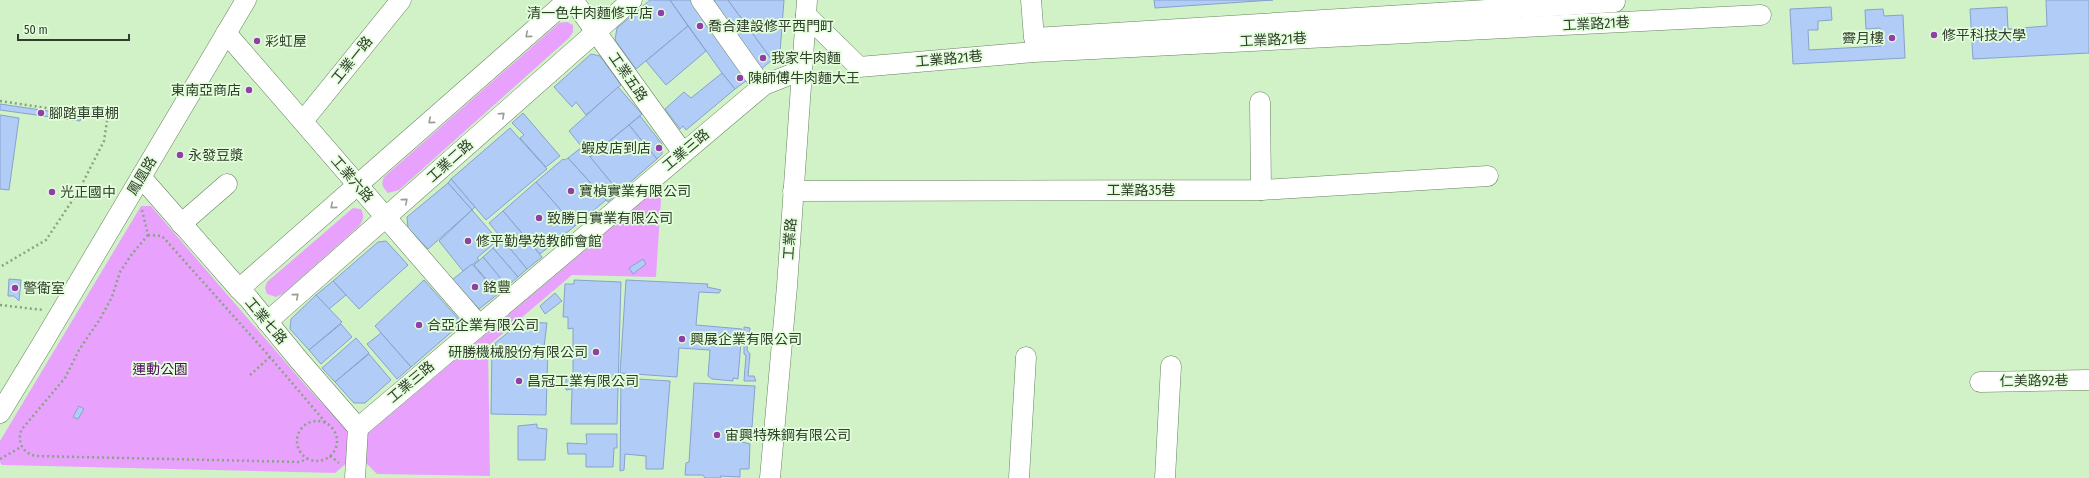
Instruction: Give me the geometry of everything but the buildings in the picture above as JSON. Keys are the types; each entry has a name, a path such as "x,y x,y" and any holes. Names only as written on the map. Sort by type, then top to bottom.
{"street":[{"name":"鳳凰路","path":"0,413 246,0"},
{"name":"工業一路","path":"303,121 401,0"},
{"path":"239,289 568,0"},
{"name":"工業五路","path":"573,0 676,147 683,153"},
{"name":"工業二路","path":"267,322 632,0"},
{"path":"701,0 762,86"},
{"path":"1031,0 1034,45 1614,2 1614,0"},
{"name":"工業路21巷","path":"807,8 859,66 1034,45 1761,16"},
{"name":"工業路","path":"770,478 807,8"},
{"name":"工業六路","path":"226,33 479,325"},
{"name":"工業三路","path":"358,428 762,86 770,81 802,70"},
{"path":"1260,102 1262,190"},
{"name":"工業路35巷","path":"793,191 1262,190 1488,176"},
{"name":"工業七路","path":"141,177 181,224 249,299 298,359 358,428"},
{"path":"181,224 228,184"},
{"path":"1019,478 1026,357"},
{"path":"1165,478 1171,366"},
{"name":"仁美路92巷","path":"1980,382 2089,380"},
{"path":"355,478 358,428"}],"path":[{"path":"0,101 105,117 107,121 104,142 78,192 46,240 0,267"},
{"path":"307,459 300,462 36,456 30,455 21,447 20,433 65,378 79,350 100,319 112,297 120,272 132,254 148,235 162,236 270,356 335,434 336,450 329,457 320,461 307,459 297,446 298,431 304,425 314,422 326,424"},
{"path":"0,304 44,310"},
{"path":"250,375 270,356"},
{"path":"0,459 21,447"}],"green space":[{"path":"567,22 573,25 573,32 569,38 399,190 388,193 386,191 382,184 384,177 559,23"},
{"path":"662,185 656,277 572,275 488,346 490,476 377,474 364,461 365,436"},
{"name":"運動公園","path":"141,206 151,206 306,386 347,430 348,462 335,473 2,465 0,462 0,441"},
{"path":"353,208 361,209 363,214 362,221 358,227 284,293 276,297 267,294 265,288 267,282"}],"place":[{"name":"清一色牛肉麵修平店","path":"661,13"},
{"name":"喬合建設修平西門町","path":"700,26"},
{"name":"修平科技大學","path":"1934,35"},
{"name":"霽月樓","path":"1892,38"},
{"name":"彩虹屋","path":"257,41"},
{"name":"我家牛肉麵","path":"763,58"},
{"name":"陳師傅牛肉麵大王","path":"740,78"},
{"name":"東南亞商店","path":"249,90"},
{"name":"腳踏車車棚","path":"41,113"},
{"name":"蝦皮店到店","path":"659,148"},
{"name":"永發豆漿","path":"180,155"},
{"name":"寶楨實業有限公司","path":"571,191"},
{"name":"光正國中","path":"52,192"},
{"name":"致勝日實業有限公司","path":"539,218"},
{"name":"修平勤學苑教師會館","path":"468,241"},
{"name":"銘豐","path":"475,287"},
{"name":"警衛室","path":"15,288"},
{"name":"合亞企業有限公司","path":"419,325"},
{"name":"興展企業有限公司","path":"682,339"},
{"name":"研勝機械股份有限公司","path":"596,352"},
{"name":"昌冠工業有限公司","path":"519,381"},
{"name":"宙興特殊鋼有限公司","path":"717,435"}]}
